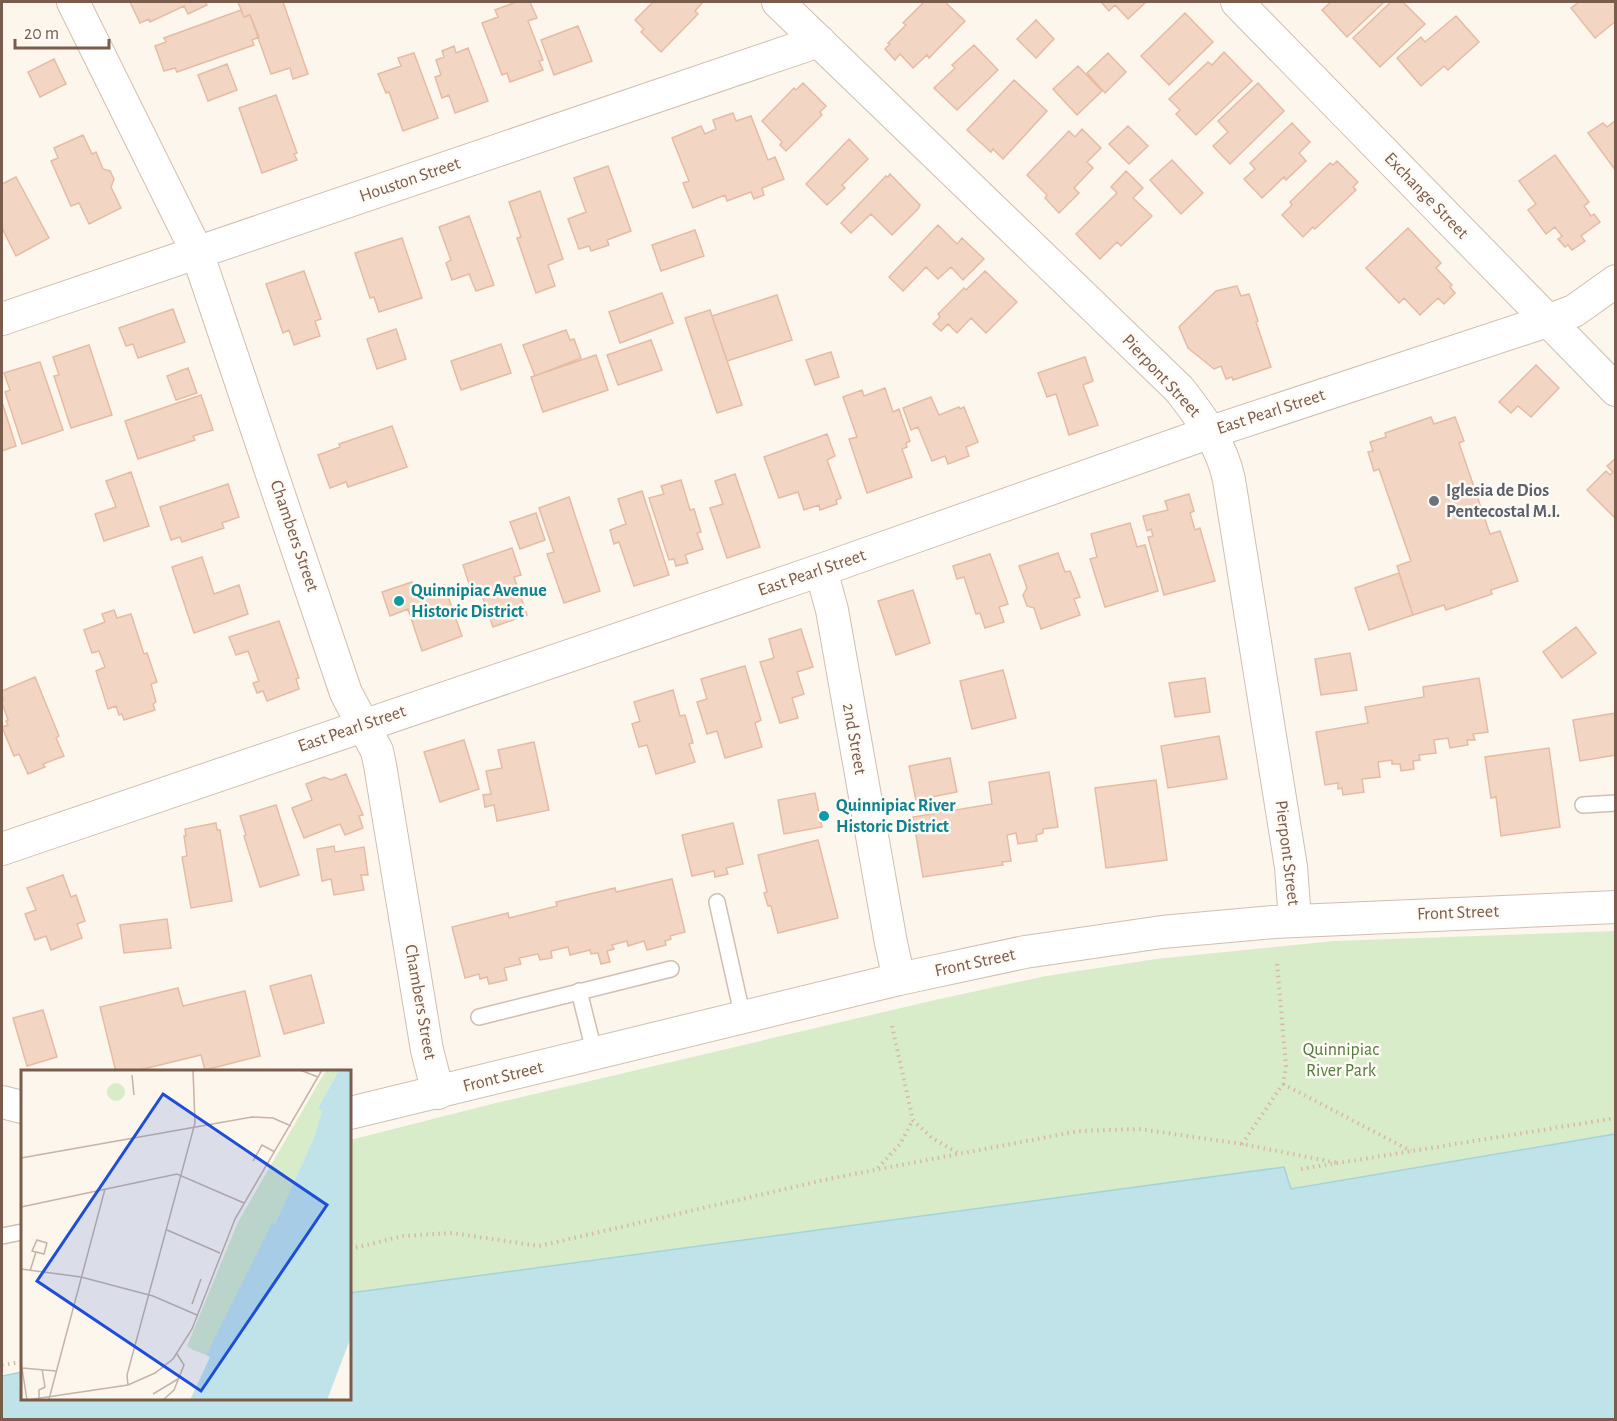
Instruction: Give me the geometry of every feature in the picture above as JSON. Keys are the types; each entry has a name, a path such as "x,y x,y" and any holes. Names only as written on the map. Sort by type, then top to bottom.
{"street":[{"name":"Chambers Street","path":"73,2 197,252 346,693 377,751 427,1050 438,1093"},
{"name":"Pierpont Street","path":"778,2 1179,389 1211,432 1226,463 1230,480 1291,867 1295,920"},
{"name":"Exchange Street","path":"1237,2 1616,390"},
{"name":"Houston Street","path":"2,319 819,41"},
{"name":"East Pearl Street","path":"2,849 821,570 1211,432 1547,321 1574,311 1616,281"},
{"name":"2nd Street","path":"821,570 832,610 899,979"},
{"name":"Front Street","path":"351,1113 899,979 1025,952 1162,932 1295,920 1616,907"},
{"path":"2,1102 21,1107"}],"lane":[{"path":"1583,805 1616,803"},
{"path":"717,902 743,1018"},
{"path":"479,1017 671,969"},
{"path":"579,991 595,1055"},
{"path":"2,1236 21,1232"}],"path":[{"path":"1242,1144 1283,1084 1286,1067 1277,963"},
{"path":"892,1026 914,1120 932,1138 959,1153"},
{"path":"1283,1084 1411,1151"},
{"path":"1301,1169 1616,1118"},
{"path":"877,1169 900,1144 914,1120"},
{"path":"351,1249 403,1236 452,1233 539,1246 877,1169 1079,1131 1139,1129 1242,1144 1338,1163"},
{"path":"2,1365 21,1362"}],"green space":[{"name":"Quinnipiac River Park","path":"1615,931 1615,1134 1291,1189 1283,1167 351,1293 351,1140 492,1104 1046,976 1156,959 1334,941"}],"water":[{"path":"1615,1134 1615,1419 2,1419 2,1376 21,1372 21,1400 351,1400 351,1293 1284,1167 1291,1189"}],"building":[{"path":"130,2 205,2 207,5 188,14 184,6 150,22 149,19 140,23"},
{"path":"238,2 283,2 308,74 293,79 290,68 271,74 250,15 244,17"},
{"path":"516,2 530,2 537,18 528,21 543,60 539,61 543,70 510,82 507,73 502,75 482,23 498,17 495,10"},
{"path":"653,2 703,2 695,11 698,14 661,52 641,32 644,29 635,20"},
{"path":"924,2 945,2 965,21 929,58 927,55 913,68 900,54 895,60 885,49 906,25 903,23"},
{"path":"1101,2 1146,2 1128,19 1115,5 1109,11"},
{"path":"1331,2 1384,2 1347,37 1322,10"},
{"path":"1391,2 1403,2 1425,24 1380,67 1353,38"},
{"path":"1579,2 1616,2 1616,21 1595,38 1571,8"},
{"path":"241,10 244,17 250,15 259,37 252,40 254,45 177,72 175,68 164,71 155,46 166,42 164,38"},
{"path":"1185,13 1213,42 1169,85 1141,56"},
{"path":"1456,16 1479,42 1448,70 1444,66 1421,86 1397,58 1421,37 1425,42"},
{"path":"1036,20 1054,39 1036,58 1017,39"},
{"path":"578,26 592,61 554,75 541,40"},
{"path":"974,45 998,70 957,110 934,88 955,68 952,65"},
{"path":"454,46 456,53 468,48 488,101 455,113 449,95 442,98 435,77 441,75 436,60 444,57 442,51"},
{"path":"1224,52 1252,81 1196,135 1176,114 1180,110 1169,99 1208,62 1212,65"},
{"path":"414,53 438,118 403,131 389,92 386,93 378,74 401,66 398,58"},
{"path":"1108,53 1126,72 1105,93 1087,73"},
{"path":"54,59 66,84 40,97 28,72"},
{"path":"227,64 237,90 208,101 198,75"},
{"path":"1078,66 1102,91 1077,115 1053,89"},
{"path":"1014,80 1047,111 1003,159 993,149 991,152 967,130"},
{"path":"803,83 826,106 820,112 822,115 786,151 780,145 782,142 762,121 794,88 796,90"},
{"path":"1258,83 1284,111 1230,164 1213,146 1228,132 1218,121"},
{"path":"276,95 297,153 294,154 297,160 262,173 239,108"},
{"path":"733,113 736,121 751,116 768,160 775,157 784,179 762,188 764,195 754,199 751,192 727,201 725,195 693,208 683,183 689,181 672,138 701,126 705,134 716,129 713,120"},
{"path":"1616,120 1616,171 1588,133 1603,123 1607,127"},
{"path":"1292,123 1310,142 1299,153 1306,161 1286,180 1284,177 1262,198 1244,179 1255,169 1250,163"},
{"path":"1128,126 1148,146 1129,164 1109,144"},
{"path":"1082,129 1101,148 1087,162 1093,168 1074,188 1079,193 1059,213 1045,198 1047,195 1027,175 1069,131 1075,137"},
{"path":"83,135 92,154 96,152 103,169 110,171 114,179 111,187 121,208 89,224 79,203 71,206 51,161 58,158 54,148"},
{"path":"849,139 868,159 842,185 845,188 827,205 806,184"},
{"path":"1555,155 1589,202 1584,206 1591,216 1594,214 1600,222 1581,236 1585,241 1572,250 1568,245 1565,247 1558,239 1562,236 1555,227 1546,234 1528,210 1536,204 1519,181"},
{"path":"1172,160 1203,193 1181,214 1150,180"},
{"path":"1337,161 1358,182 1353,187 1356,190 1315,229 1313,227 1303,237 1282,215 1292,205 1290,202 1330,163 1333,165"},
{"path":"608,166 631,231 607,240 609,245 591,251 589,246 579,249 568,219 586,212 574,178"},
{"path":"1126,171 1143,188 1133,198 1152,216 1121,246 1117,242 1100,259 1076,234 1117,193 1111,187"},
{"path":"890,174 920,205 918,209 892,235 871,214 851,233 841,223"},
{"path":"16,177 49,238 16,256 2,228 2,184"},
{"path":"540,191 563,259 548,265 555,286 536,293 517,238 521,237 509,202"},
{"path":"469,216 494,285 476,291 469,274 452,280 446,263 451,260 439,227"},
{"path":"938,225 957,244 962,238 984,259 963,280 951,267 938,279 926,267 903,291 889,277"},
{"path":"1408,228 1441,263 1436,268 1452,285 1450,287 1455,293 1444,304 1438,298 1420,315 1404,298 1399,303 1366,268"},
{"path":"695,230 704,256 661,271 652,245"},
{"path":"402,238 422,298 379,312 374,297 370,298 355,253"},
{"path":"304,271 321,319 315,321 320,336 294,345 289,330 283,333 266,284"},
{"path":"985,271 1017,302 986,333 971,318 957,333 948,324 941,331 933,324 940,317 938,314"},
{"path":"1237,286 1241,296 1249,294 1271,367 1233,380 1232,377 1226,379 1221,366 1214,369 1188,348 1179,327 1216,291"},
{"path":"662,293 673,323 620,343 609,312"},
{"path":"777,295 792,340 727,361 712,316"},
{"path":"173,309 185,342 138,358 133,344 126,346 119,328"},
{"path":"710,310 742,405 717,413 685,318"},
{"path":"396,329 406,359 377,369 367,339"},
{"path":"566,330 570,340 574,339 581,358 535,376 523,345"},
{"path":"651,340 662,370 618,385 607,355"},
{"path":"501,344 511,373 461,390 451,361"},
{"path":"89,345 112,415 71,428 54,376 59,375 53,357"},
{"path":"831,352 839,377 815,385 806,360"},
{"path":"596,355 608,390 543,412 531,377"},
{"path":"1085,357 1093,381 1083,385 1098,425 1069,435 1056,394 1047,397 1038,373"},
{"path":"40,362 63,430 22,444 5,392 10,390 4,373"},
{"path":"1536,365 1559,388 1531,417 1518,406 1511,413 1499,402"},
{"path":"188,368 197,393 176,400 167,376"},
{"path":"885,388 893,412 899,409 910,441 906,443 907,447 902,449 912,477 867,493 849,439 857,437 843,397 862,390 864,396"},
{"path":"201,395 213,430 193,436 195,440 138,459 125,421"},
{"path":"931,397 939,415 964,407 978,442 966,447 969,456 948,464 945,456 932,461 918,427 911,430 903,408"},
{"path":"2,402 16,446 2,451"},
{"name":"Iglesia de Dios Pentecostal M.I.","path":"1431,417 1434,424 1455,417 1464,441 1459,443 1490,534 1500,531 1518,581 1491,590 1492,594 1446,610 1444,605 1413,615 1397,566 1411,561 1379,469 1374,471 1368,452 1373,451 1370,442 1386,437 1385,433"},
{"path":"392,426 407,467 348,487 346,482 330,488 318,455 340,447 339,444"},
{"path":"827,434 835,456 827,460 841,498 836,500 837,504 820,510 819,505 804,510 798,492 779,498 764,457"},
{"path":"1616,458 1616,519 1587,490 1606,471 1610,475 1613,472 1607,466"},
{"path":"131,472 149,526 104,541 95,514 116,507 106,481"},
{"path":"735,474 760,547 727,558 710,508 723,504 715,481"},
{"path":"681,480 690,510 694,509 701,532 697,533 703,549 685,555 688,563 676,566 674,559 669,560 649,498 664,494 661,486"},
{"path":"228,484 239,517 222,523 224,528 182,542 180,537 171,540 160,507"},
{"path":"642,491 669,575 634,586 619,542 614,544 610,530 626,524 618,499"},
{"path":"1189,494 1194,511 1190,513 1195,530 1200,528 1215,581 1164,595 1148,537 1153,536 1151,529 1147,531 1143,516 1168,510 1165,501"},
{"path":"569,497 600,591 564,603 547,554 554,552 539,508"},
{"path":"536,513 545,540 520,549 510,522"},
{"path":"1130,523 1137,547 1145,545 1158,591 1105,607 1090,559 1097,557 1091,534"},
{"path":"512,548 521,575 514,577 527,615 493,627 479,587 471,590 463,565"},
{"path":"1058,553 1065,572 1070,571 1080,597 1074,599 1080,615 1041,629 1034,608 1027,606 1023,595 1027,588 1019,566"},
{"path":"990,554 1008,604 999,607 1004,622 985,628 980,613 976,614 964,577 957,579 953,566"},
{"path":"202,557 214,594 239,585 248,614 194,633 172,567"},
{"path":"1399,573 1413,615 1369,630 1355,588"},
{"path":"412,582 417,595 444,585 462,636 422,651 408,609 390,616 382,592"},
{"path":"913,590 930,643 896,655 878,601"},
{"path":"114,610 117,618 131,614 144,654 147,653 157,682 151,684 156,702 153,704 155,710 124,720 122,714 119,715 116,706 108,709 96,671 105,667 99,651 92,653 84,630 105,622 102,614"},
{"path":"279,621 299,678 296,679 299,689 267,701 263,691 257,693 253,683 259,681 248,651 236,655 229,637"},
{"path":"1576,627 1596,653 1562,678 1543,652"},
{"path":"801,629 813,667 797,672 804,694 792,698 798,718 780,723 760,662 774,658 769,639"},
{"path":"1350,653 1357,690 1321,695 1315,659"},
{"path":"745,666 761,720 755,723 762,747 725,758 717,731 707,734 697,702 707,699 701,679"},
{"path":"1003,670 1016,718 972,729 960,681"},
{"path":"35,677 59,736 56,738 64,756 43,764 45,767 28,774 19,754 14,756 2,727 8,725 6,721 8,720 2,703 2,691"},
{"path":"1205,678 1210,712 1175,717 1169,683"},
{"path":"1479,678 1488,732 1473,734 1475,740 1467,740 1468,745 1450,748 1448,738 1434,740 1436,753 1419,755 1420,760 1413,761 1414,769 1401,771 1400,764 1392,764 1392,760 1378,762 1380,777 1362,779 1364,792 1343,795 1342,788 1338,789 1338,783 1325,785 1316,732 1368,723 1365,707 1424,697 1423,687"},
{"path":"673,690 680,716 685,715 693,743 689,744 695,762 656,774 647,745 639,747 632,724 640,721 634,702"},
{"path":"1616,713 1616,755 1580,761 1573,720"},
{"path":"1219,736 1227,779 1168,788 1161,746"},
{"path":"464,740 479,789 440,802 424,752"},
{"path":"534,742 549,810 497,821 494,805 485,807 483,795 491,794 486,771 502,768 498,750"},
{"path":"1549,748 1560,827 1501,836 1496,797 1491,798 1485,757"},
{"path":"950,758 957,792 916,800 909,766"},
{"path":"1049,772 1058,827 1043,829 1043,833 1036,835 1037,841 1018,844 1016,833 1007,835 1011,861 1002,862 1003,865 923,877 913,817 992,804 989,782"},
{"path":"346,774 363,815 359,816 363,828 345,835 340,824 304,838 292,808 312,800 306,784 324,777 331,780"},
{"path":"1156,780 1167,860 1106,868 1095,788"},
{"path":"815,793 822,827 784,834 778,800"},
{"path":"276,805 299,875 260,887 240,816"},
{"path":"216,823 217,830 220,830 232,901 191,908 182,857 187,856 185,829"},
{"path":"733,823 743,864 726,868 728,874 715,877 714,871 692,876 682,835"},
{"path":"818,840 838,918 778,933 771,906 768,906 764,893 767,892 758,855"},
{"path":"334,846 335,852 364,847 368,875 361,875 364,890 334,895 331,879 322,881 317,849"},
{"path":"63,875 71,897 76,895 85,921 77,924 82,938 51,950 46,936 35,940 25,914 36,910 27,888"},
{"path":"672,879 685,932 670,936 671,939 665,941 666,945 647,950 644,941 628,946 627,941 612,945 614,949 607,951 610,962 601,964 598,953 591,954 590,950 570,955 568,947 551,951 552,958 540,960 538,954 519,958 521,964 504,968 507,980 489,984 487,977 480,979 479,974 465,978 452,927 508,913 509,918 557,906 556,902 615,888 616,892"},
{"path":"167,919 171,948 124,953 120,925"},
{"path":"311,975 324,1023 284,1034 270,986"},
{"path":"178,988 183,1006 245,991 260,1056 205,1070 201,1055 139,1070 116,1070 100,1007"},
{"path":"43,1010 57,1057 27,1066 13,1018"}],"place":[{"name":"Iglesia de Dios Pentecostal M.I.","path":"1434,501"},
{"name":"Quinnipiac Avenue Historic District","path":"399,601"},
{"name":"Quinnipiac River Historic District","path":"824,816"}]}
